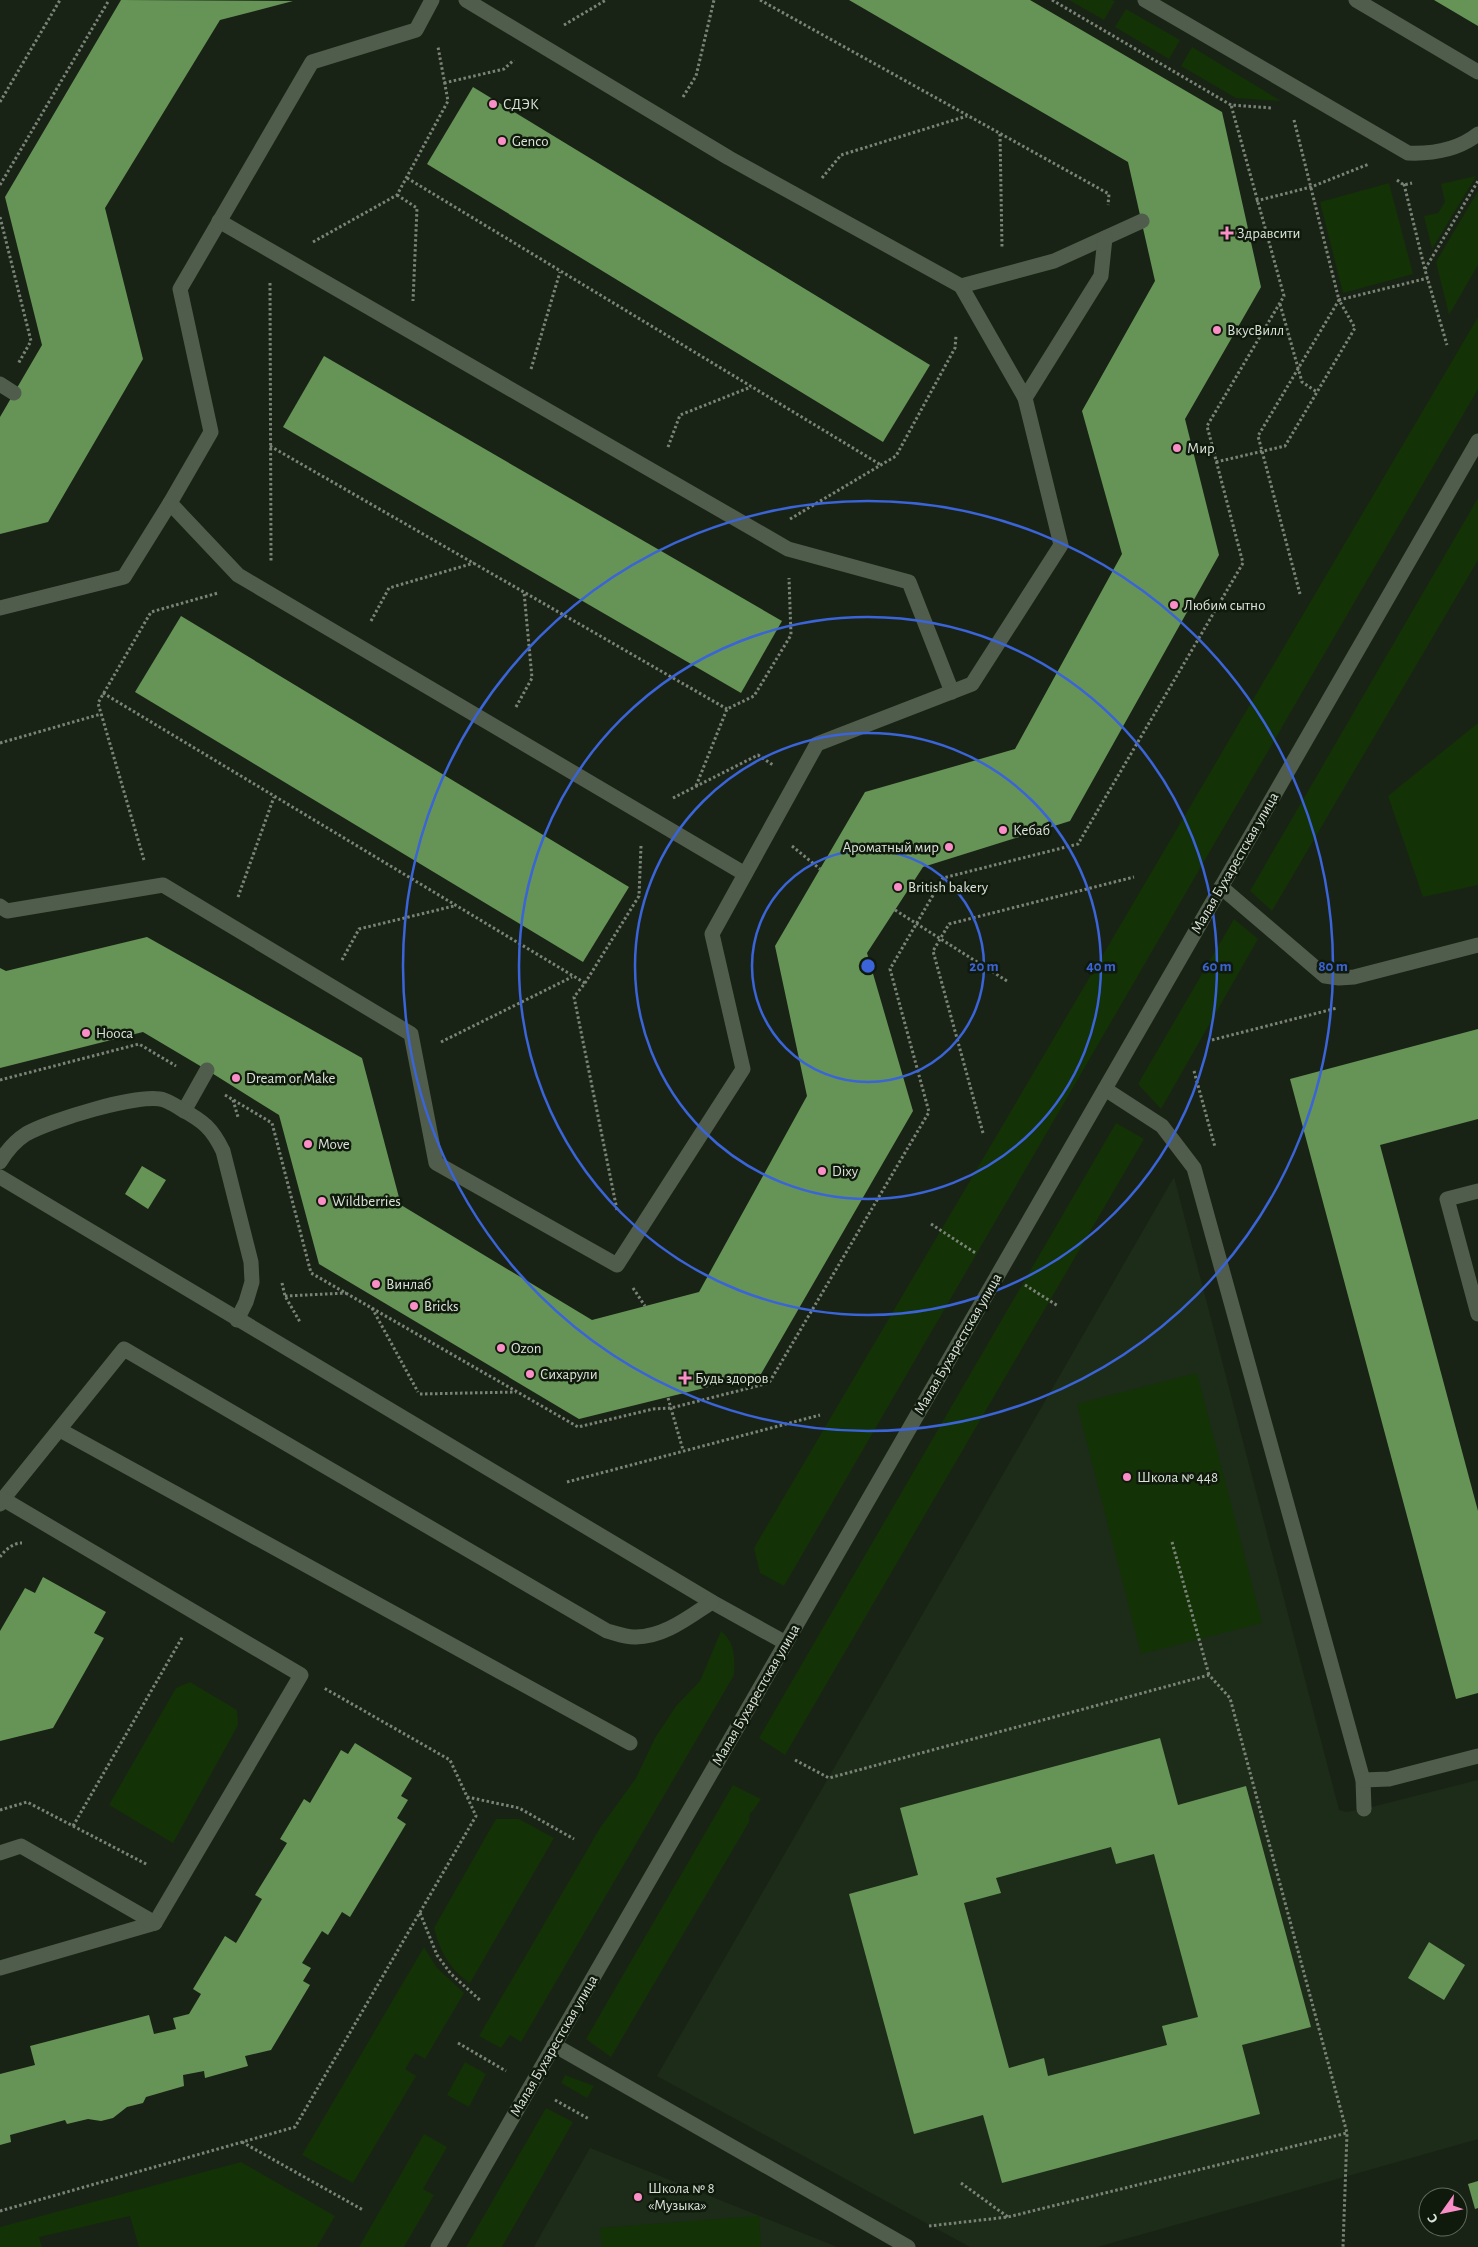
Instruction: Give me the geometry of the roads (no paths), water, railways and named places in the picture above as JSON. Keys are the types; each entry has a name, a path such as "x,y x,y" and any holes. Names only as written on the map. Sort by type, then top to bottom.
{"street":[{"path":"0,608 124,577 170,504 211,432 180,290 312,62 416,30 432,0"},
{"path":"0,906 8,911 163,885 411,1034 436,1163 617,1265 743,1069 712,934 817,744 972,684 1061,545 1025,398 961,286 804,200 466,0"},
{"path":"1145,0 1408,154 1429,154 1450,149 1468,142 1478,134"},
{"path":"1356,0 1478,72"},
{"path":"219,221 788,549 909,582 952,692"},
{"path":"961,286 1054,261 1142,221"},
{"path":"1025,398 1102,276 1105,238"},
{"name":"Малая Бухарестская улица","path":"438,2247 1478,441"},
{"path":"170,504 238,575 745,874"},
{"path":"1221,887 1325,976 1339,978 1354,977 1478,945"},
{"path":"184,1111 205,1076"},
{"path":"1105,1089 1162,1126 1194,1168 1363,1780 1364,1809"},
{"path":"0,1162 24,1135 50,1122 148,1099 164,1100 204,1122 216,1136 219,1143 251,1262 252,1282 246,1302 237,1320"},
{"path":"0,1177 712,1602 786,1643"},
{"path":"1478,1191 1447,1200 1478,1314"},
{"path":"0,1968 155,1923 301,1675 2,1502 124,1349 607,1631 634,1637 658,1634 683,1622 712,1602"},
{"path":"60,1430 630,1743"},
{"path":"1363,1780 1389,1779 1478,1756"},
{"path":"0,1852 21,1846 155,1923"},
{"path":"554,2045 908,2247"}],"place":[{"name":"СДЭК","path":"493,104"},
{"name":"Genco","path":"502,141"},
{"name":"Здравсити","path":"1227,233"},
{"name":"ВкусВилл","path":"1217,330"},
{"name":"Мир","path":"1177,448"},
{"name":"Любим сытно","path":"1174,605"},
{"name":"Кебаб","path":"1003,830"},
{"name":"Ароматный мир","path":"949,847"},
{"name":"British bakery","path":"898,887"},
{"name":"Hooca","path":"86,1033"},
{"name":"Dream or Make","path":"236,1078"},
{"name":"Move","path":"308,1144"},
{"name":"Dixy","path":"822,1171"},
{"name":"Wildberries","path":"322,1201"},
{"name":"Винлаб","path":"376,1284"},
{"name":"Bricks","path":"414,1306"},
{"name":"Ozon","path":"501,1348"},
{"name":"Сихарули","path":"530,1374"},
{"name":"Будь здоров","path":"685,1378"},
{"name":"Школа № 448","path":"1127,1477"},
{"name":"Школа № 8 «Музыка»","path":"638,2197"}]}
